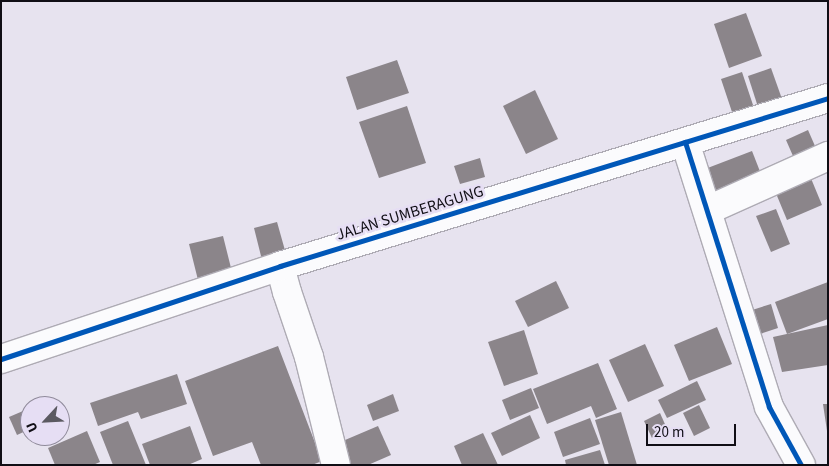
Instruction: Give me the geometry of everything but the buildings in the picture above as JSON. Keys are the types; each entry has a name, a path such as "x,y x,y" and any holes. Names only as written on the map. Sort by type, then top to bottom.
{"street":[{"name":"JALAN SUMBERAGUNG","path":"1,359 280,266 688,150 828,98"},
{"path":"688,150 769,407 801,465"},
{"path":"706,204 828,156"},
{"path":"280,266 286,292 309,357 336,465"}],"cycle path":[{"path":"1,359 280,266 828,98"},
{"path":"685,142 769,407 801,465"}]}
